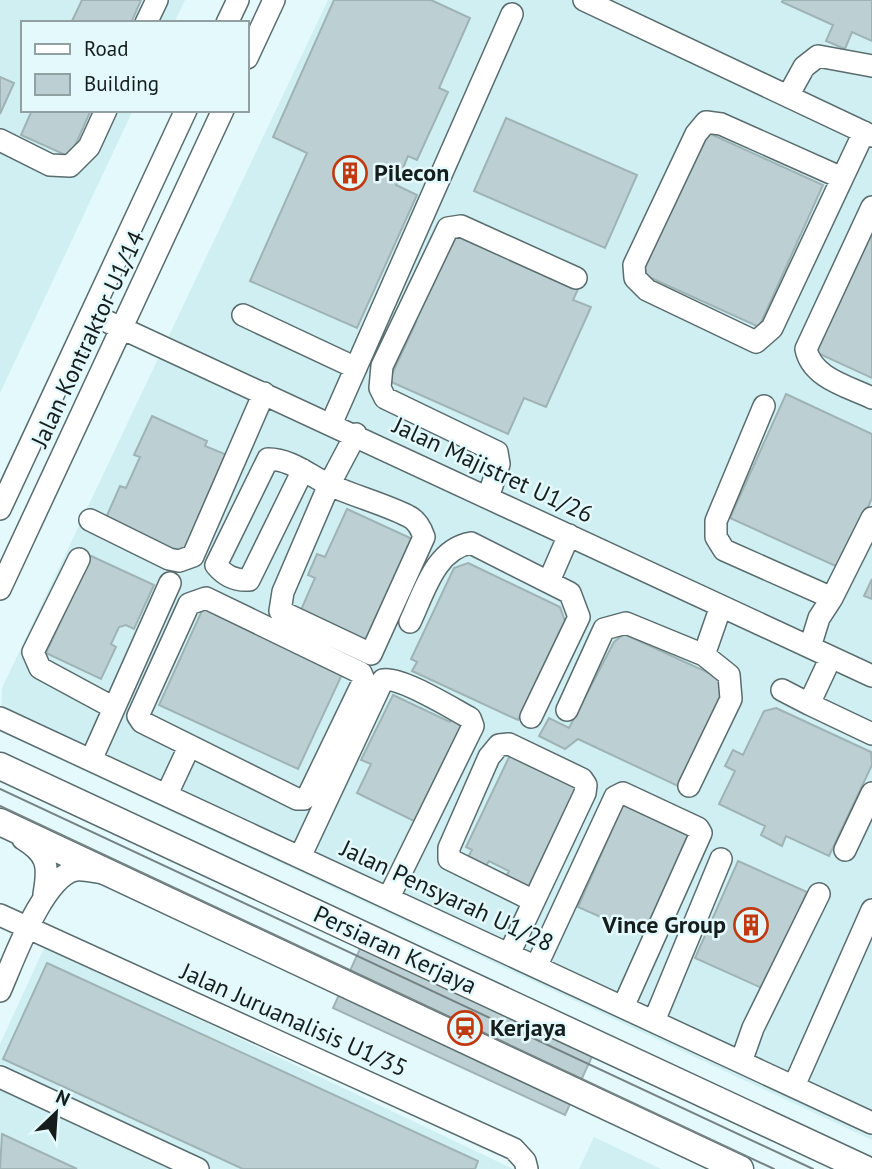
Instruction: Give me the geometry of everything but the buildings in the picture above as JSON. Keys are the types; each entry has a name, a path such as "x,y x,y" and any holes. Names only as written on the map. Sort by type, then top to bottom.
{"main road":[{"path":"0,756 105,815"},
{"name":"Persiaran Kerjaya","path":"0,766 865,1169"},
{"path":"0,823 740,1169"}],"street":[{"path":"147,21 157,0"},
{"path":"228,21 238,0"},
{"path":"248,56 274,0"},
{"path":"592,2 868,134 842,178 772,328 756,342 647,290 635,278 634,265 695,134 706,122 721,124 842,178"},
{"path":"332,422 512,14"},
{"path":"788,96 804,67 818,56 872,66"},
{"path":"0,140 50,165 70,166 89,147 105,112"},
{"name":"Jalan Kontraktor U1/14","path":"0,509 185,112"},
{"name":"Jalan Kontraktor U1/14","path":"0,589 222,112"},
{"path":"872,207 806,349 808,361 815,371 872,398"},
{"path":"488,498 499,464 497,452 385,398 380,388 382,366 448,228 461,226 576,278"},
{"name":"Jalan Majistret U1/26","path":"91,314 332,422 488,498 872,676"},
{"path":"243,315 356,368"},
{"path":"90,520 169,559 179,561 193,556 264,393"},
{"path":"764,406 716,521 716,537 724,550 832,598"},
{"path":"303,470 249,580 239,580 223,573 216,565 263,465 268,460 278,459 303,470 329,485 411,517 421,527 424,537 371,654 280,611 283,592 329,485 356,434"},
{"path":"810,647 819,618 832,598 872,518"},
{"path":"549,581 569,535"},
{"path":"410,622 441,560 459,545 471,544 570,593 579,617 531,718"},
{"path":"79,559 33,652 40,668 114,708"},
{"path":"91,760 170,583"},
{"path":"206,598 361,673 364,680 309,794 304,799 297,799 189,747 142,722 138,716 189,604 197,599 206,598"},
{"path":"704,655 721,606"},
{"path":"567,710 604,629 613,624 626,623 704,655 729,675 732,699 689,786"},
{"path":"809,704 831,657"},
{"path":"300,857 383,680 390,679 402,684 470,718 473,726 389,897"},
{"path":"782,691 872,734"},
{"name":"Jalan Pensyarah U1/28","path":"0,718 510,952 536,967 872,1123"},
{"path":"510,952 585,793 586,785 582,779 509,744 499,745 484,768 449,848 449,859 534,901"},
{"path":"167,794 189,747"},
{"path":"536,967 615,797 623,793 698,828 701,833 623,1007"},
{"path":"845,850 869,808"},
{"path":"0,823 37,848 48,869 43,899"},
{"path":"654,1021 721,859"},
{"path":"0,991 43,899 58,878 76,870 103,873 166,900"},
{"path":"741,1062 753,1028 819,894"},
{"path":"794,1086 872,911"},
{"name":"Jalan Juruanalisis U1/35","path":"0,915 514,1149 525,1161 527,1169"},
{"path":"0,1077 198,1169"}],"shaded area":[{"path":"0,0 185,0 175,21 21,21 21,112 132,112 0,393"},
{"path":"328,0 872,0 872,1140 1,732 2,688"},
{"path":"45,946 513,1169 0,1169 0,1044"},
{"path":"594,1137 661,1169 579,1169"}],"tram line":[{"path":"0,789 813,1169"},
{"path":"0,806 774,1169"}],"place":[{"name":"Pilecon","path":"350,173"},
{"name":"Vince Group","path":"751,925"},
{"name":"Kerjaya","path":"465,1028"}]}
